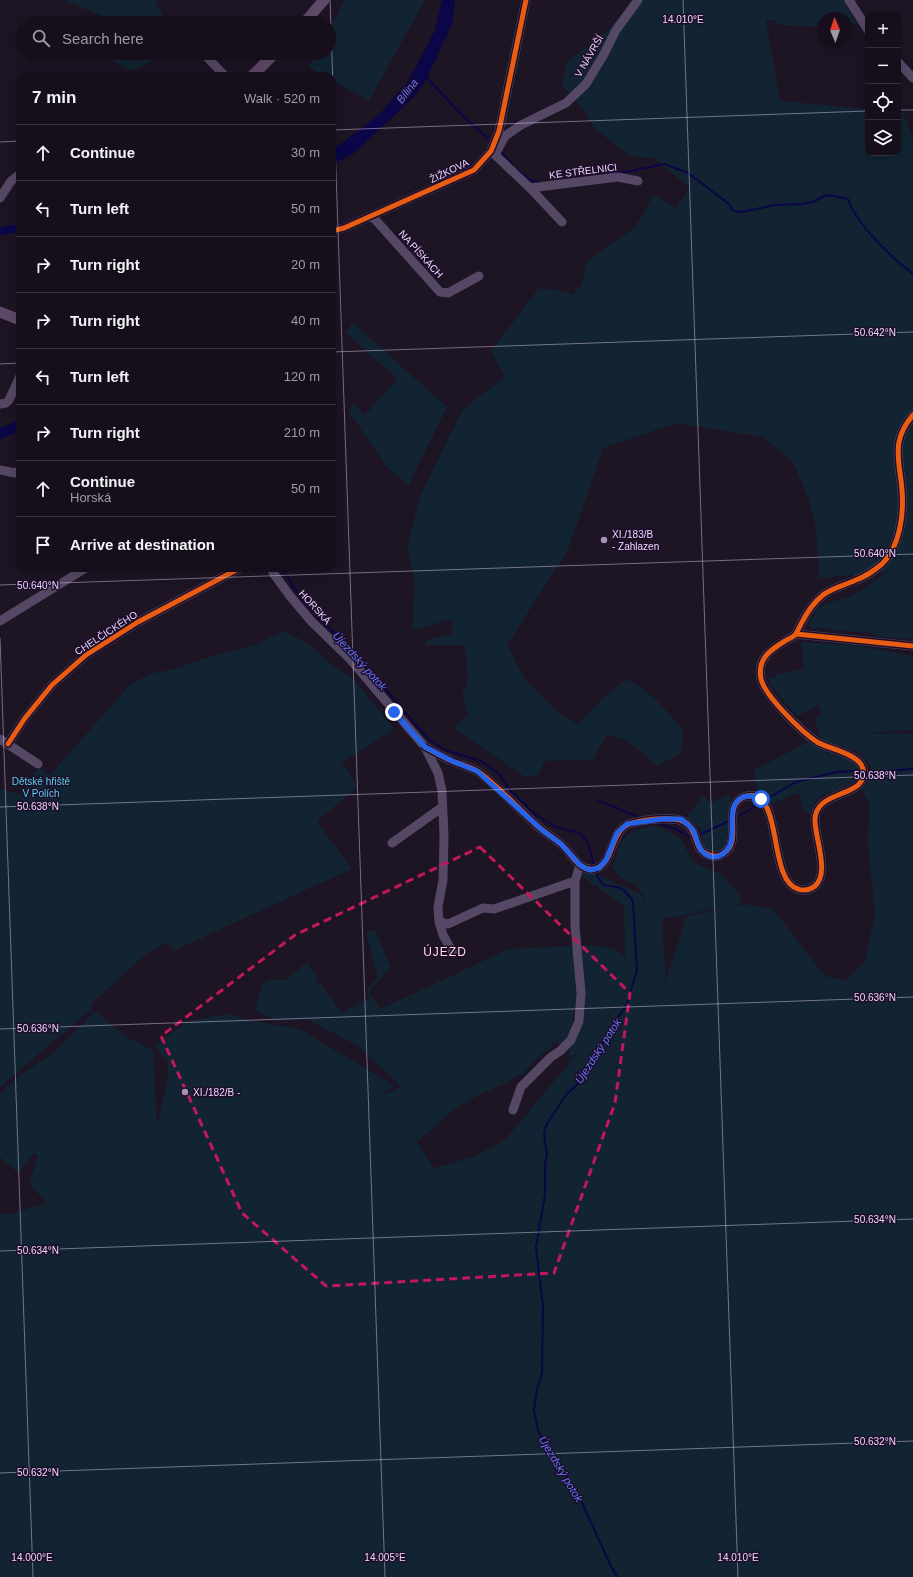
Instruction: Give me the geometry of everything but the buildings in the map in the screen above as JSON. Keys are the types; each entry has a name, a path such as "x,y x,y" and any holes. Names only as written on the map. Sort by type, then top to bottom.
{"main road":[{"path":"310,16 324,0"},
{"path":"256,72 268,60"},
{"path":"0,312 16,318"}],"street":[{"name":"ŽIŽKOVA","path":"336,230 372,216 474,170 493,153 499,131 526,0"},
{"name":"V NÁVRŠÍ","path":"493,153 506,136 521,125 566,103 586,84 603,56 616,30 638,0"},
{"path":"849,0 865,25"},
{"path":"210,60 221,72"},
{"path":"901,65 913,78"},
{"path":"493,153 530,188 562,222"},
{"path":"0,198 10,181 16,177"},
{"name":"KE STŘELNICI","path":"530,188 618,177 638,181"},
{"path":"0,182 10,181"},
{"name":"NA PÍSKÁCH","path":"372,216 440,292 448,293 479,276"},
{"path":"0,404 6,403 9,400 16,385"},
{"path":"425,747 452,761 477,771 542,830 561,844 580,865 595,869 606,860 617,833 627,824 647,820 681,819 694,831 698,845 702,852 714,857 722,854 729,849 732,840 732,816 735,804 740,799 748,796 756,796 766,805 770,816 782,871 785,878 794,888 803,891 813,888 819,882 822,863 814,825 818,807 824,801 856,787 861,781 864,770 860,762 853,757 818,743 784,712 764,689 760,674 762,662 769,651 796,634 813,605 824,594 859,579 882,564 891,552 898,535 902,512 902,492 898,460 899,441 907,422 913,415"},
{"path":"0,470 16,472"},
{"path":"0,621 80,572"},
{"name":"CHELČICKÉHO","path":"8,744 25,718 52,685 86,655 138,622 232,572"},
{"name":"HORSKÁ","path":"274,572 290,596 311,621 350,659 425,747"},
{"path":"796,634 913,646"},
{"path":"0,739 38,764"},
{"path":"425,747 438,773 442,791 441,808 444,836 442,880 438,907 439,922 453,953"},
{"path":"392,843 441,808"},
{"path":"512,1110 521,1087 551,1057 560,1051 571,1040 579,1021 581,993 575,926 575,881 580,865"},
{"path":"439,922 448,924 482,908 494,909 575,881"}],"highlighted area":[{"path":"480,847 630,993 615,1103 554,1273 326,1286 242,1213 161,1036 295,935"}],"green space":[{"path":"64,0 155,0 163,16 102,16"},
{"path":"345,0 425,0 369,101 336,82 336,72 317,72 308,67 312,60 336,60 336,16"},
{"path":"637,0 844,0 850,12 817,12 817,27 782,25 778,24 776,20 766,20 780,101 865,109 865,156 901,156 901,112 903,112 913,138 913,639 880,637 866,632 839,631 822,628 812,629 810,626 813,617 816,611 821,607 857,593 887,572 819,578 816,528 808,498 794,464 764,437 677,423 603,448 568,550 507,645 525,679 557,712 578,724 601,700 626,679 635,684 658,701 683,731 681,753 658,766 627,741 607,734 593,760 545,761 538,775 525,777 453,728 468,715 462,695 468,679 465,645 424,645 428,639 453,634 451,619 412,630 415,584 407,546 421,494 463,409 505,377 491,351 539,288 558,290 572,295 582,284 587,261 633,229 643,215 653,194 676,208 690,188 654,158 630,156 596,130 583,110 562,84 566,63 607,31"},
{"path":"853,17 857,24 853,24"},
{"path":"112,60 154,60 139,68 129,70"},
{"path":"353,323 447,407 408,486 386,466 349,412 354,404 365,415 397,379 345,332"},
{"name":"Dětské hřiště V Polích","path":"284,631 309,644 332,665 352,678 395,729 342,762 358,787 317,821 352,869 174,951 168,942 146,954 90,1005 93,1008 0,1087 0,789 21,795 38,768 50,775 128,687 149,674 174,669 206,658 252,646"},
{"path":"801,642 859,646 913,656 913,730 864,733 910,734 913,732 913,1577 0,1577 0,1213 8,1215 47,1203 29,1184 38,1156 33,1153 18,1173 0,1157 0,1095 4,1089 21,1075 53,1053 95,1011 128,1038 153,1050 157,1127 168,1077 167,1062 154,1045 189,1021 227,1014 252,1021 300,1029 395,1086 377,1097 401,1087 358,1046 307,1019 276,1021 255,1009 263,983 270,980 286,980 307,962 317,976 316,985 321,984 341,1013 369,999 367,989 378,978 366,933 375,929 391,968 369,991 380,1009 509,949 575,946 577,999 568,1045 553,1042 552,1046 535,1060 522,1075 516,1076 507,1083 480,1094 452,1111 418,1141 372,1099 416,1140 434,1168 473,1157 505,1140 585,1044 569,1060 571,1041 577,1029 580,945 610,948 621,953 625,957 624,906 580,875 592,873 639,893 647,902 636,884 622,879 612,868 622,841 630,833 649,826 658,826 681,839 691,858 697,864 722,874 740,896 740,902 735,906 745,904 773,909 825,976 846,981 865,961 875,913 868,847 869,802 861,790 867,784 871,769 867,760 858,752 821,739 815,720 821,713 818,705 798,716 777,693 768,678 775,677 777,674 804,669","holes":["710,909 718,909 687,916 665,983 662,926 663,918 677,917"]},
{"path":"808,742 824,751 844,757 853,762 858,769 858,775 855,780 842,788 823,795 815,803 810,813 804,812 799,793 769,805 765,797 757,792 754,770"},
{"path":"703,795 711,803 727,795 732,799 727,842 723,849 715,852 703,847 701,830 687,817"}],"water":[{"name":"Bílina","path":"442,0 455,0 452,24 426,80 413,98 354,153 336,163 336,146 380,114 409,80 435,30"},
{"path":"16,225 16,233 0,235 0,227"},
{"path":"16,420 16,433 0,439 0,428"}],"waterway":[{"path":"425,76 466,119 488,138"},
{"path":"500,151 512,164"},
{"path":"607,174 626,172 664,164 688,173 729,204 733,211 742,212 775,205 813,202 829,195 848,199 852,209 876,240 885,250 913,274"},
{"path":"516,169 530,180 540,183"},
{"name":"Újezdský potok","path":"284,572 300,597 350,648 429,740 445,750 481,761 499,774 510,790 536,815 556,827 579,833 588,842 594,865"},
{"path":"872,772 913,769"},
{"path":"768,798 796,782 836,772 855,771"},
{"path":"598,800 638,817"},
{"path":"739,816 759,804"},
{"path":"701,834 727,822"},
{"path":"660,824 678,830 689,837"},
{"name":"Újezdský potok","path":"596,871 597,876 603,885 617,887 624,890 633,901 637,970 626,1007 614,1022 597,1054 587,1065 582,1080 566,1095 545,1128 544,1134 547,1155 545,1163 545,1195 536,1247 543,1306 542,1373 537,1389 534,1410 538,1431 579,1496 617,1577"}],"cycle path":[{"path":"336,230 344,228 474,170 491,151 499,131 526,0"},
{"path":"425,747 477,771 487,778 536,825 562,845 576,862 584,868 589,869 594,869 605,862 616,836 625,826 635,822 648,820 667,819 684,822 694,833 703,852 712,856 720,855 729,849 731,844 733,813 736,803 747,796 759,798 766,806 771,820 782,870 788,882 800,890 807,890 815,886 819,880 822,864 815,821 817,811 823,803 858,785 863,778 863,769 861,764 856,759 843,752 822,745 810,737 785,713 769,695 764,686 761,679 761,666 766,656 770,652 779,644 795,635 805,616 823,595 834,588 859,579 873,571 882,564 893,549 900,530 902,509 898,448 904,427 913,415"},
{"path":"8,744 25,718 52,685 86,655 138,622 232,572"},
{"path":"796,634 913,646"}],"place":[{"name":"XI./183/B - Zahlazen","path":"604,540"},
{"name":"XI./182/B -","path":"185,1092"}],"district":[{"name":"ÚJEZD","path":"445,952"}],"route":[{"path":"394,712 425,747 452,761 477,771 512,804 561,844 580,865 590,870 599,868 606,860 617,833 627,824 647,820 681,819 694,831 698,845 702,852 714,857 722,854 729,849 732,840 732,816 735,804 740,799 748,796 756,796 761,799"}]}
